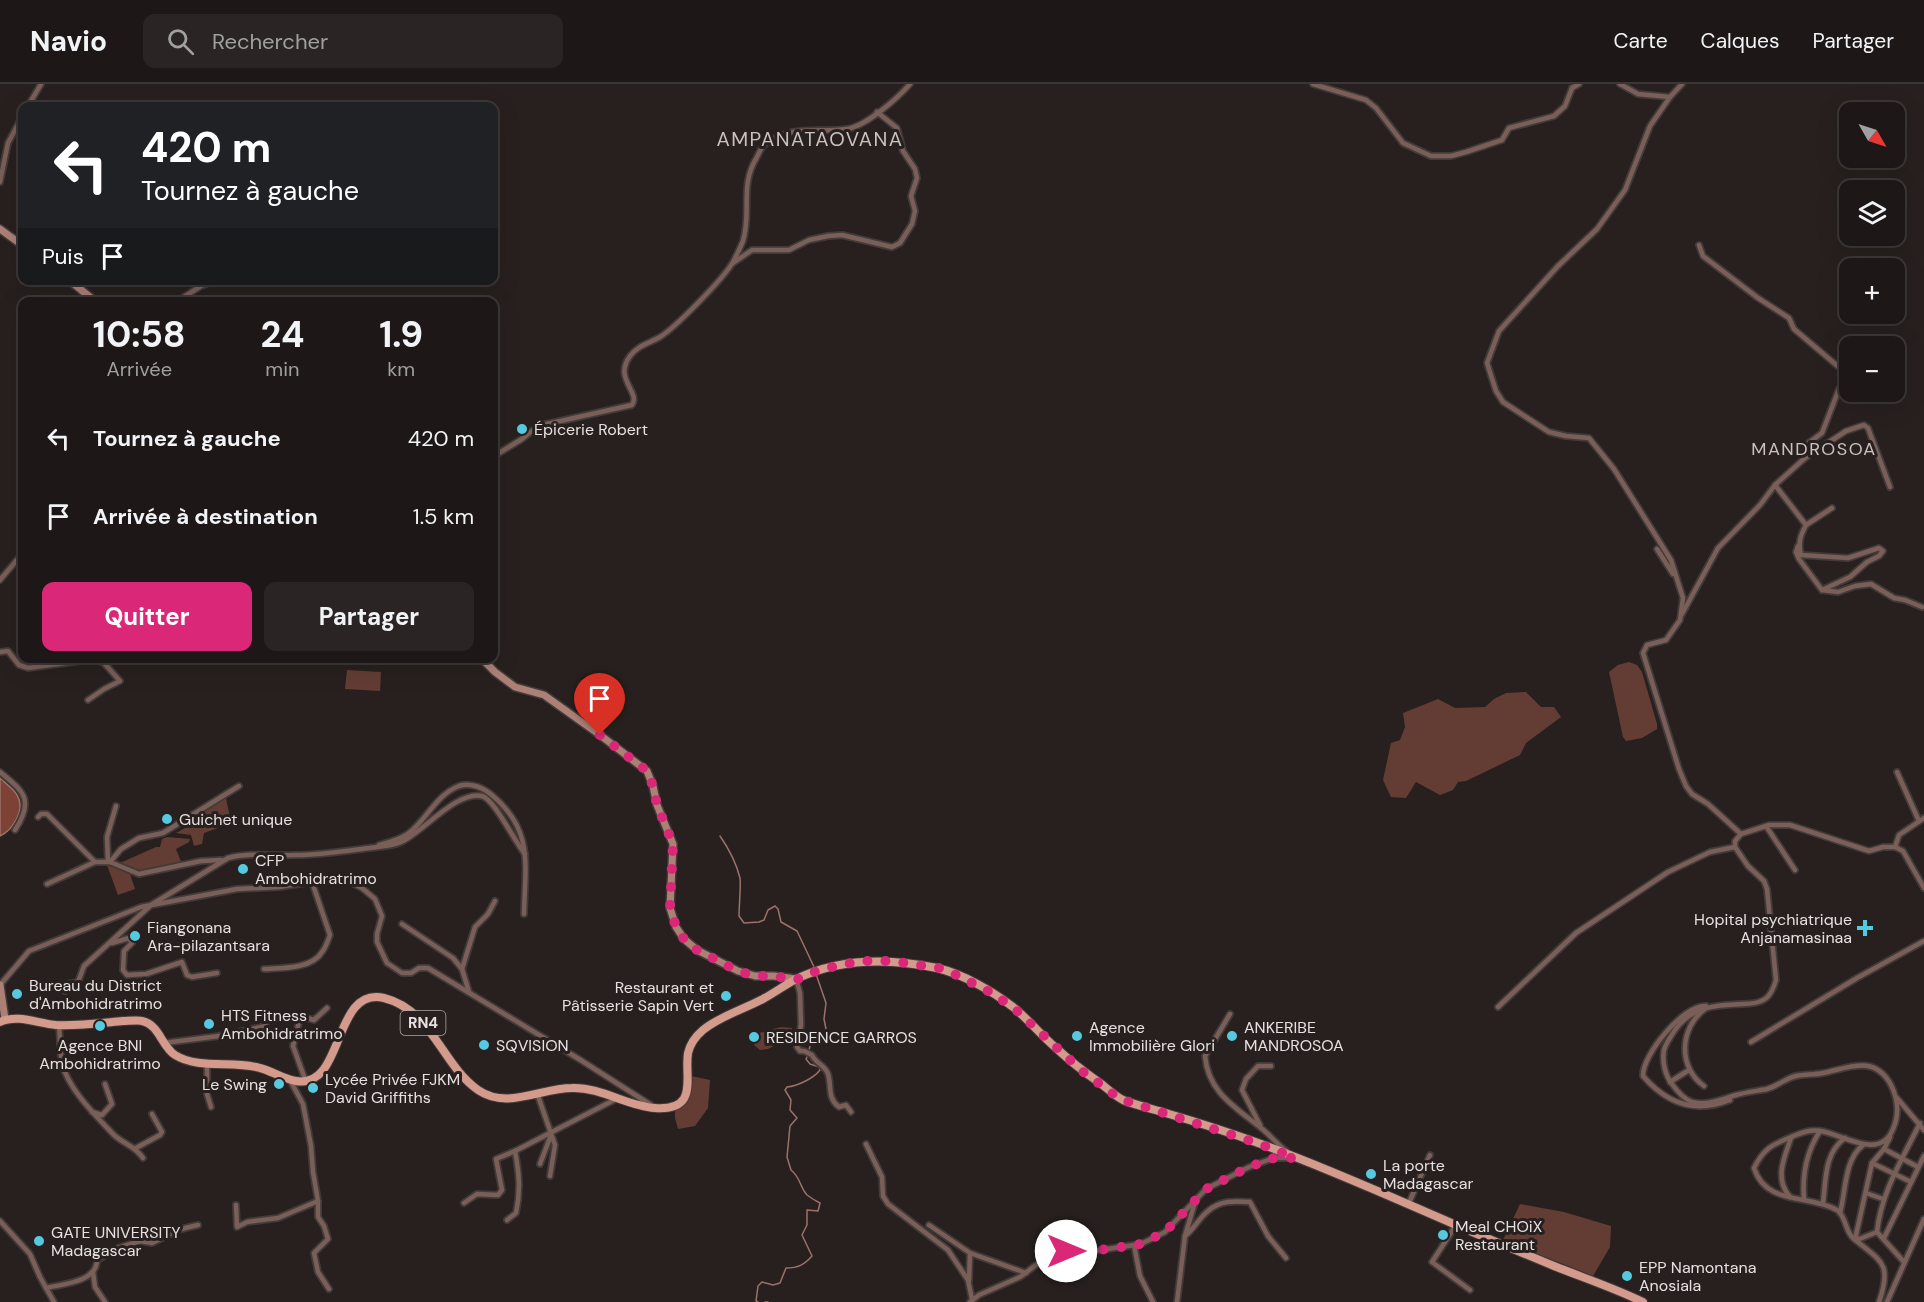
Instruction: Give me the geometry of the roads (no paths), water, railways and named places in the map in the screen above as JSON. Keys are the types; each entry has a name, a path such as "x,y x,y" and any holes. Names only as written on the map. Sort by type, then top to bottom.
{"main road":[{"path":"655,1108 672,1106 685,1096 689,1079 688,1051 691,1043 704,1029 796,980 816,971 862,961 891,961 939,968 990,992 1014,1008 1082,1071 1120,1099 1260,1144 1378,1190 1557,1267 1614,1288 1642,1302"},
{"name":"RN4","path":"306,1082 318,1076 326,1067 342,1028 356,1007 368,997 374,997 393,1001 410,1010 434,1036 464,1078 486,1095 505,1099 575,1087 594,1090 655,1108"},
{"path":"5,1020 59,1025 143,1021 156,1030 164,1043 181,1058 207,1063 256,1066 290,1080 306,1082"}],"street":[{"path":"30,102 41,84"},
{"path":"733,263 746,226 745,189 753,164 764,146 787,133 817,129 849,129 877,112 900,95 910,84"},
{"path":"1314,84 1366,100 1376,108 1403,143 1431,156 1450,156 1502,140 1509,128 1554,116 1565,106 1572,88 1579,84"},
{"path":"1620,84 1638,94 1670,97"},
{"path":"1680,620 1683,598 1671,560 1614,470 1589,438 1549,432 1503,402 1496,391 1487,363 1498,331 1558,266 1597,229 1625,190 1650,126 1682,84"},
{"path":"498,454 538,426 632,405 635,397 624,375 625,363 631,354 640,346 661,336 733,263 752,250 789,250 809,240 843,235 892,247 900,243 912,224 915,211 912,196 917,178 915,169 903,151 897,128 877,112"},
{"path":"0,182 8,143 18,124"},
{"path":"0,229 18,242"},
{"path":"1699,245 1702,256 1789,318 1794,329 1847,374 1846,381 1839,389 1822,433 1806,445 1805,458"},
{"path":"75,285 90,297"},
{"path":"184,297 204,285"},
{"path":"1741,834 1708,804 1692,794 1686,786 1643,653 1647,645 1666,640 1680,620 1718,548 1776,485 1805,458 1846,431 1864,425 1872,434 1890,487"},
{"path":"1776,485 1806,525"},
{"path":"1832,508 1806,525 1796,552 1822,590 1838,592 1855,586 1871,584 1894,598 1922,607"},
{"path":"1798,546 1801,555 1827,558 1848,558 1879,548 1883,551 1880,556 1867,562 1850,577 1822,590"},
{"path":"1657,549 1676,578"},
{"path":"0,580 18,559"},
{"path":"0,652 9,651 19,665 28,668 65,663"},
{"path":"88,700 120,681 104,663"},
{"path":"487,663 515,687 544,695 647,771 657,805 673,844 670,908 676,927 684,939 697,950 738,971 755,976 774,976 796,980 800,993 801,1025 798,1047 800,1051 804,1050 812,1055 813,1060 825,1069 833,1103 839,1107 846,1105 851,1112"},
{"path":"0,772 23,794 26,804 26,811 15,830"},
{"path":"1895,847 1899,835 1922,820 1897,772"},
{"path":"374,847 399,839 408,833 448,793 459,786 470,785 481,788 491,794 513,817 519,827 525,854 524,914"},
{"path":"109,862 121,849 139,838 163,833 239,786"},
{"path":"65,992 68,984 78,982 84,966 151,905 224,860 239,855 297,855 394,845 413,836 428,822 464,798 473,796 484,797 493,804 525,854"},
{"path":"109,862 107,837 117,806"},
{"path":"38,817 41,814 47,814 95,862"},
{"path":"1737,1095 1713,1106 1688,1106 1663,1095 1643,1076 1643,1070 1647,1058 1686,1011 1695,1007 1749,1004 1766,999 1773,990 1776,980 1767,889 1764,881 1748,866 1735,847 1735,841 1741,834 1766,826 1790,825 1869,851 1883,847 1895,847 1903,851 1924,888"},
{"path":"1766,826 1795,870"},
{"path":"1498,1007 1576,933 1668,872 1710,852 1735,847"},
{"path":"47,884 95,862 109,862 139,874 201,861 224,860"},
{"path":"5,1020 0,985 29,951 39,945 151,905 237,889 348,881 362,888 375,899 382,916 377,942 387,963 402,973 428,968 579,1059 655,1108"},
{"path":"264,969 289,968 309,963 322,954 330,935 312,882"},
{"path":"462,969 475,927 488,914 495,901"},
{"path":"402,924 453,958 462,969 469,992"},
{"path":"108,944 127,938 131,941 132,945 124,951 123,970 127,975 146,974 182,962 187,975 192,977 217,973"},
{"path":"1751,1042 1857,978 1924,942"},
{"path":"1704,1086 1689,1070 1684,1054 1689,1029 1699,1014 1709,1006"},
{"path":"1709,1006 1690,1015 1679,1024 1663,1056 1665,1072 1670,1082 1692,1102 1714,1102 1768,1089 1797,1075 1808,1076 1866,1065 1881,1072 1887,1078 1897,1098 1924,1130"},
{"path":"306,1082 293,1046 297,1027 299,1022 308,1018 314,1020 327,1008"},
{"path":"1230,1014 1205,1056 1209,1078 1230,1104 1295,1158"},
{"path":"59,1025 63,1066 76,1090 92,1112 123,1143 136,1148 142,1158"},
{"path":"164,1043 219,1036 266,1026"},
{"path":"207,1063 207,1094 211,1107"},
{"path":"1262,1129 1242,1090 1246,1079 1258,1066 1271,1066"},
{"path":"1670,1082 1689,1070"},
{"path":"290,1080 303,1104 311,1146 318,1216 328,1239 314,1253 318,1272 329,1289"},
{"path":"92,1112 102,1115 112,1104 105,1084"},
{"path":"537,1093 555,1144 550,1176"},
{"path":"464,1203 477,1194 498,1195 502,1190 496,1159 618,1098"},
{"path":"1857,1240 1872,1163 1884,1149 1893,1129 1898,1106 1897,1098"},
{"path":"136,1148 162,1132 152,1114"},
{"path":"1877,1232 1883,1199 1920,1124"},
{"path":"1879,1302 1885,1283 1881,1261 1851,1234 1840,1213 1823,1203 1792,1199 1772,1191 1761,1180 1754,1168 1766,1150 1778,1141 1809,1131 1820,1131 1863,1145 1877,1145 1884,1141 1893,1129"},
{"path":"1804,1200 1803,1186 1808,1150 1820,1131"},
{"path":"540,1164 552,1132"},
{"path":"1791,1138 1781,1166 1784,1188 1792,1199"},
{"path":"1823,1203 1829,1158 1836,1144 1845,1138"},
{"path":"866,1144 882,1177 883,1196 888,1204 948,1250 969,1280"},
{"path":"1840,1213 1851,1161 1856,1150 1863,1145"},
{"path":"1884,1149 1918,1167"},
{"path":"507,1220 516,1213 520,1188 517,1177 520,1167 515,1151"},
{"path":"1408,1204 1430,1155"},
{"path":"1884,1238 1924,1156"},
{"path":"970,1253 971,1300 1066,1251 1074,1249 1094,1251 1141,1244 1165,1232 1206,1189 1249,1167 1274,1158 1295,1158"},
{"path":"1872,1163 1911,1182"},
{"path":"1866,1192 1883,1199"},
{"path":"1177,1302 1185,1236 1196,1199"},
{"path":"1185,1236 1194,1230 1208,1211 1229,1200 1250,1202 1268,1236 1286,1258"},
{"path":"236,1205 237,1227 247,1222 278,1218 318,1201"},
{"path":"1887,1302 1924,1219"},
{"path":"0,1221 30,1254 54,1302"},
{"path":"46,1288 73,1282 93,1272 97,1260 106,1253 140,1241 152,1243 198,1225"},
{"path":"930,1225 970,1253 1026,1273"},
{"path":"1456,1225 1432,1262 1470,1290"},
{"path":"1857,1240 1877,1232"},
{"path":"1877,1232 1904,1262"},
{"path":"1134,1245 1140,1276 1153,1302"},
{"path":"93,1272 94,1287 105,1302"}],"waterway":[{"path":"720,836 732,856 740,878 739,916 744,923 759,922 764,920 768,910 775,906 781,922 797,931 815,969"},
{"path":"809,1051 812,1034 823,1033 826,1029 824,1019 826,1003 816,974"},
{"path":"758,1302 756,1301 758,1286 762,1282 773,1285 780,1283 786,1268 800,1265 812,1256 802,1235 807,1225 807,1210 818,1211 820,1203 807,1195 797,1176 791,1170 787,1157 790,1126 797,1118 790,1110 791,1100 785,1090 787,1087 809,1079 820,1070 819,1067 810,1064 806,1059 808,1055"}],"place":[{"name":"Épicerie Robert","path":"522,429"},
{"name":"Guichet unique","path":"167,819"},
{"name":"CFP Ambohidratrimo","path":"243,869"},
{"name":"Hopital psychiatrique Anjanamasinaa","path":"1865,928"},
{"name":"Fiangonana Ara-pilazantsara","path":"135,936"},
{"name":"Bureau du District d'Ambohidratrimo","path":"17,994"},
{"name":"Restaurant et Pâtisserie Sapin Vert","path":"726,996"},
{"name":"HTS Fitness Ambohidratrimo","path":"209,1024"},
{"name":"Agence BNI Ambohidratrimo","path":"100,1026"},
{"name":"Agence Immobilière Glori","path":"1077,1036"},
{"name":"ANKERIBE MANDROSOA","path":"1232,1036"},
{"name":"RESIDENCE GARROS","path":"754,1037"},
{"name":"SQVISION","path":"484,1045"},
{"name":"Le Swing","path":"279,1084"},
{"name":"Lycée Privée FJKM David Griffiths","path":"313,1088"},
{"name":"La porte Madagascar","path":"1371,1174"},
{"name":"Meal CHOiX Restaurant","path":"1443,1235"},
{"name":"GATE UNIVERSITY Madagascar","path":"39,1241"},
{"name":"EPP Namontana Anosiala","path":"1627,1276"}],"district":[{"name":"AMPANATAOVANA","path":"810,139"},
{"name":"MANDROSOA","path":"1814,449"}]}
